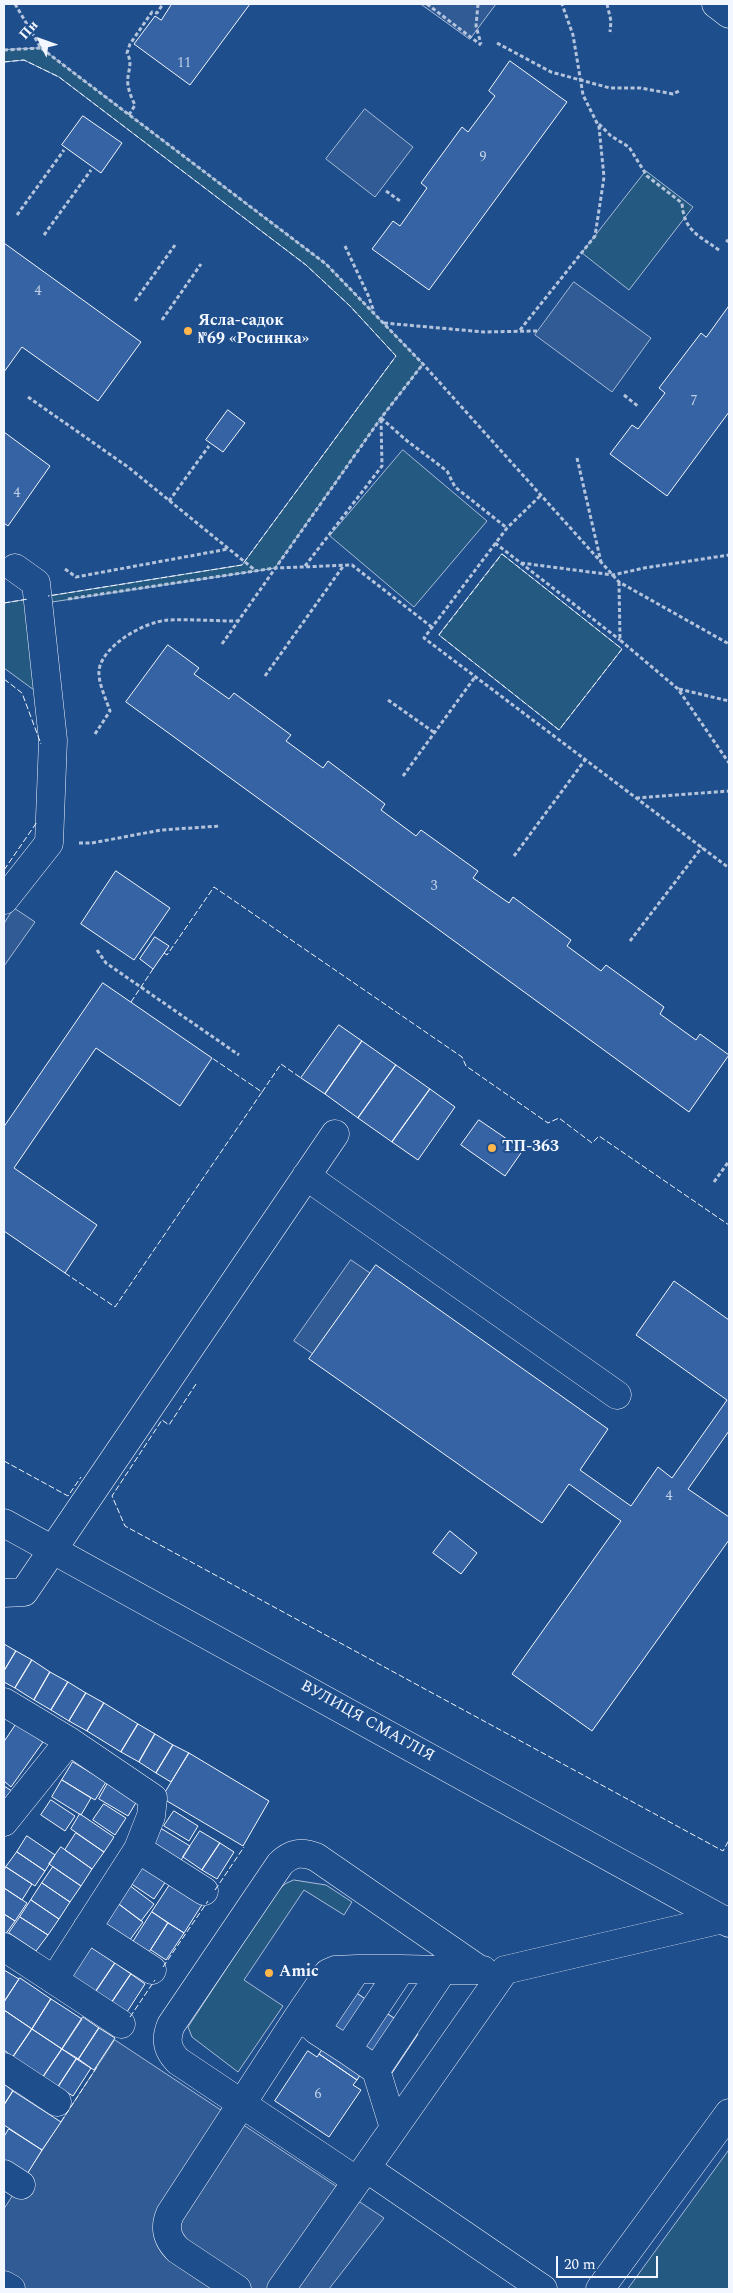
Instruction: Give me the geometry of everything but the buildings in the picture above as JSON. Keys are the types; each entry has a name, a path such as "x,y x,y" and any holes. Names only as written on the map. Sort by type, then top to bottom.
{"street":[{"path":"716,4 729,14"},
{"path":"4,900 49,843 54,740 36,583 15,568"},
{"path":"4,1593 24,1592 335,1134"},
{"path":"306,1176 618,1395"},
{"name":"ВУЛИЦЯ СМАГЛІЯ","path":"4,1523 726,1921"},
{"path":"4,1702 69,1740 153,1798 152,1816 138,1849 54,1980"},
{"path":"4,1822 69,1740"},
{"path":"138,1849 204,1891"},
{"path":"493,1970 316,1857 306,1853 296,1853 287,1857 280,1864 193,1993 167,2034 169,2049 178,2061 242,2103 543,2289"},
{"path":"237,2289 178,2250 171,2243 166,2223 242,2103 307,2023 328,1973 335,1970 357,1969 493,1970 726,1921"},
{"path":"87,1928 152,1970"},
{"path":"4,1947 121,2024"},
{"path":"347,2050 401,1969"},
{"path":"376,2070 443,1970"},
{"path":"281,2289 394,2128 493,1970"},
{"path":"307,2023 376,2070 394,2128"},
{"path":"4,2067 57,2102"},
{"path":"600,2289 729,2114"},
{"path":"4,2285 10,2289"}],"path":[{"path":"15,4 41,48 326,264 423,364 619,582 729,644"},
{"path":"130,115 135,105 127,84 131,69 127,53 144,22 152,12 157,13 163,4"},
{"path":"427,4 481,45 476,26 478,4"},
{"path":"520,330 595,236 604,177 596,122 583,95 573,35 562,4"},
{"path":"607,4 611,21 610,32"},
{"path":"497,42 551,72 580,80 610,88 641,88 673,94 679,91"},
{"path":"4,50 41,48"},
{"path":"596,122 611,136 629,147 647,176 682,203 683,216 688,228 719,250"},
{"path":"17,215 64,150"},
{"path":"44,236 91,170"},
{"path":"386,191 400,201"},
{"path":"135,301 175,245"},
{"path":"345,246 368,295 375,315"},
{"path":"162,320 202,264"},
{"path":"383,323 476,332 538,331"},
{"path":"222,644 381,418 423,364"},
{"path":"624,395 639,407"},
{"path":"28,397 122,463 256,571"},
{"path":"381,418 406,440 447,471 454,487 507,528"},
{"path":"304,567 382,466 381,418"},
{"path":"169,500 209,446"},
{"path":"577,458 601,563"},
{"path":"541,496 507,528 424,638 729,868"},
{"path":"495,543 620,640 678,689 729,763"},
{"path":"62,566 76,577 228,549"},
{"path":"521,563 613,575 644,568 729,555"},
{"path":"265,676 344,565"},
{"path":"38,604 275,568 352,565 433,628"},
{"path":"619,582 620,640"},
{"path":"94,734 110,711 99,670 106,654 120,640 142,628 166,620 238,622"},
{"path":"403,776 475,677"},
{"path":"678,689 729,701"},
{"path":"388,700 435,733"},
{"path":"514,856 585,760"},
{"path":"636,798 729,791"},
{"path":"49,843 92,843 161,830 220,826"},
{"path":"630,941 702,847"},
{"path":"97,950 106,963 239,1055"},
{"path":"714,1182 729,1161"}],"shaded area":[{"path":"421,4 496,4 470,39"},
{"path":"41,48 326,264 423,364 381,418 275,568 39,604 49,701 4,668 4,603 242,565 396,356 350,306 306,265 59,77 24,60 4,62 4,50"},
{"path":"365,109 413,147 375,197 326,159"},
{"path":"646,171 693,207 629,290 582,253"},
{"path":"574,282 651,338 612,392 535,335"},
{"path":"403,450 487,521 414,607 330,536"},
{"path":"502,554 622,649 559,730 439,635"},
{"path":"14,908 35,922 4,966 4,924"},
{"path":"351,1260 370,1273 313,1354 294,1341"},
{"path":"294,1880 326,1885 352,1902 344,1915 304,1890 244,1980 283,2006 238,2072 192,2037 188,2027 278,1890"},
{"path":"115,2040 384,2218 329,2289 4,2289 4,2209"},
{"path":"729,2150 729,2289 628,2289"}],"fence":[{"path":"4,62 24,60 59,77 306,265 350,306 396,356 242,565 48,596"},
{"path":"502,554 622,649 559,730 439,635 502,554"},
{"path":"4,603 28,599"},
{"path":"4,679 22,693 41,744"},
{"path":"4,870 37,822"},
{"path":"164,953 167,955 214,887 462,1057 466,1066 548,1123 559,1118 592,1143 599,1136 729,1225"},
{"path":"131,1002 153,969"},
{"path":"65,1273 115,1307 262,1092 212,1058"},
{"path":"262,1092 281,1064 301,1078"},
{"path":"196,1384 169,1425 162,1420 112,1496 125,1526 723,1851 729,1840"},
{"path":"4,1461 68,1496 81,1477"},
{"path":"215,1890 244,1847"},
{"path":"163,1967 208,1901"},
{"path":"130,2017 155,1980"},
{"path":"61,2122 97,2067"}],"place":[{"name":"Ясла-садок №69 «Росинка»","path":"188,331"},
{"name":"ТП-363","path":"492,1148"},
{"name":"Amic","path":"269,1973"}]}
